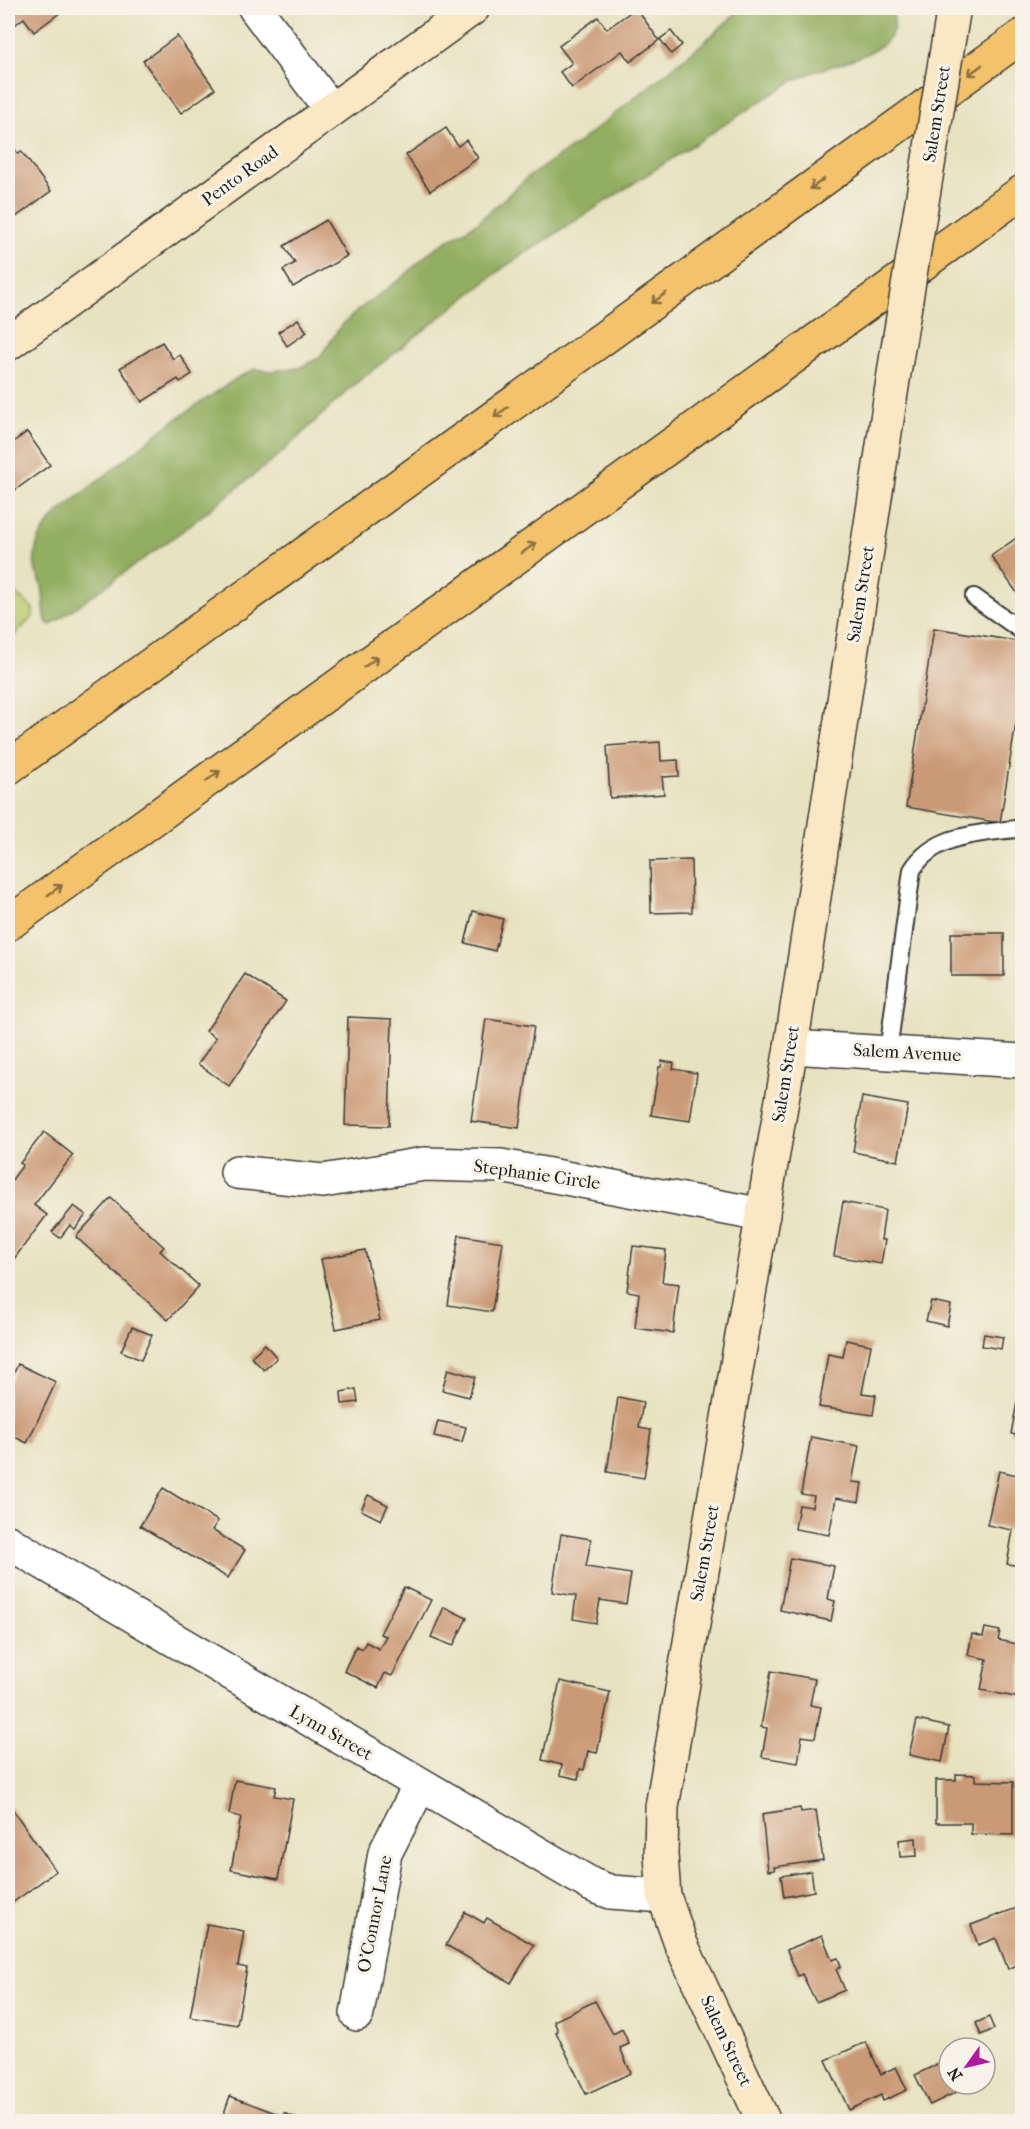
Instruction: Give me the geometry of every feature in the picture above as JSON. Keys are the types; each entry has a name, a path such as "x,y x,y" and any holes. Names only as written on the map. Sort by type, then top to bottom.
{"highway":[{"path":"8,768 1023,36"},
{"path":"8,924 1023,192"}],"main road":[{"name":"Pento Road","path":"8,344 473,8"},
{"name":"Salem Street","path":"764,2121 690,1963 664,1896 661,1833 668,1767 791,1047 897,354 954,10"}],"street":[{"path":"255,8 331,110"},
{"name":"Salem Avenue","path":"791,1047 1023,1061"},
{"name":"Stephanie Circle","path":"237,1172 323,1181 424,1164 501,1166 763,1215"},
{"name":"Lynn Street","path":"8,1542 592,1885 611,1892 664,1896"},
{"name":"O'Connor Lane","path":"357,2014 385,1853 420,1785"}],"lane":[{"path":"974,597 1023,631"},
{"path":"888,1052 912,870 926,851 943,842 1023,828"}],"green space":[{"path":"742,8 890,8 894,22 892,34 873,51 815,71 789,83 507,265 355,384 278,456 181,532 51,625 47,623 42,586 35,568 35,552 43,531 58,513 168,425 237,378 255,369 271,371 299,368 319,358 341,326 358,310 403,277 432,250 477,223 528,177 577,144 702,44"},
{"path":"8,591 33,608 33,617 8,641"}],"building":[{"path":"8,8 57,8 61,12 34,32 24,18 8,30"},
{"path":"636,8 659,40 630,62 622,51 572,88 560,72 572,63 559,46 598,17 607,29"},
{"path":"671,31 682,45 671,54 660,39"},
{"path":"177,36 215,89 181,113 143,61"},
{"path":"446,128 458,146 466,140 478,158 430,191 406,155"},
{"path":"8,140 18,154 21,151 51,191 12,220 8,214"},
{"path":"326,220 347,256 293,287 283,270 295,263 284,246"},
{"path":"298,319 307,332 287,346 278,332"},
{"path":"162,342 173,359 180,355 192,374 180,382 178,379 142,402 120,368"},
{"path":"27,432 50,465 8,495 8,446"},
{"path":"1022,534 1022,600 991,556"},
{"path":"934,628 1022,642 1022,685 1000,823 906,807"},
{"path":"660,742 661,761 678,760 679,776 662,777 664,794 610,798 607,746"},
{"path":"691,860 692,912 651,913 650,861"},
{"path":"473,911 503,919 495,951 465,943"},
{"path":"951,933 1004,933 1004,976 951,976"},
{"path":"245,974 286,1001 229,1086 198,1064 216,1038 206,1031"},
{"path":"348,1017 392,1019 389,1126 345,1125"},
{"path":"486,1019 534,1026 519,1128 471,1121"},
{"path":"662,1061 674,1063 673,1069 697,1073 690,1121 651,1115"},
{"path":"862,1097 908,1105 898,1161 853,1152"},
{"path":"44,1132 73,1155 34,1205 47,1215 8,1267 8,1185 23,1165 20,1163"},
{"path":"111,1198 164,1247 160,1251 199,1286 168,1320 76,1237"},
{"path":"843,1202 885,1210 881,1240 885,1240 881,1264 834,1256"},
{"path":"74,1206 86,1215 75,1229 70,1225 60,1238 52,1232"},
{"path":"459,1235 503,1242 492,1312 448,1305"},
{"path":"633,1246 666,1250 662,1282 679,1284 673,1333 635,1328 639,1293 627,1291"},
{"path":"365,1250 380,1320 336,1329 321,1259"},
{"path":"931,1301 951,1305 947,1326 926,1321"},
{"path":"132,1327 152,1335 141,1360 121,1351"},
{"path":"984,1334 1003,1337 1001,1349 982,1346"},
{"path":"846,1340 871,1345 862,1393 876,1395 873,1415 819,1407 828,1354 843,1357"},
{"path":"265,1344 277,1358 264,1370 251,1357"},
{"path":"18,1364 56,1382 27,1443 8,1434 8,1386"},
{"path":"448,1369 475,1377 469,1397 442,1390"},
{"path":"356,1389 358,1402 342,1404 341,1392"},
{"path":"618,1397 643,1402 639,1428 651,1430 644,1478 607,1472"},
{"path":"1018,1397 1022,1397 1022,1436 1011,1434"},
{"path":"438,1421 466,1427 462,1442 434,1436"},
{"path":"811,1437 859,1446 852,1482 862,1483 859,1502 836,1498 829,1535 795,1529 799,1505 812,1507 814,1496 801,1494"},
{"path":"999,1471 1022,1476 1022,1566 1007,1564 1013,1530 987,1525"},
{"path":"163,1488 218,1521 212,1530 245,1550 228,1578 140,1526"},
{"path":"368,1495 388,1505 381,1520 361,1510"},
{"path":"561,1534 591,1539 586,1567 631,1574 626,1604 600,1600 596,1623 573,1619 576,1596 552,1592"},
{"path":"790,1558 834,1566 828,1599 835,1601 831,1621 780,1610"},
{"path":"404,1587 431,1600 392,1676 385,1673 378,1688 344,1671 356,1646 362,1649 366,1642 379,1649 386,1636 380,1634"},
{"path":"444,1607 467,1618 453,1646 431,1637"},
{"path":"985,1628 1000,1631 998,1640 1022,1645 1020,1698 981,1690 987,1659 968,1655 972,1634 983,1637"},
{"path":"771,1671 815,1679 810,1705 821,1707 815,1738 802,1736 798,1763 762,1757 767,1728 761,1727"},
{"path":"560,1681 610,1692 597,1753 588,1751 584,1770 580,1769 578,1779 560,1775 562,1765 542,1760"},
{"path":"917,1720 949,1727 942,1762 909,1755"},
{"path":"956,1774 975,1775 975,1781 1013,1782 1013,1835 971,1834 971,1823 936,1823 936,1780 956,1780"},
{"path":"235,1780 276,1787 274,1796 293,1799 278,1879 231,1870 241,1817 229,1814"},
{"path":"8,1803 56,1871 8,1906"},
{"path":"800,1808 801,1812 816,1810 823,1860 774,1867 775,1870 768,1871 762,1814"},
{"path":"916,1838 917,1856 900,1857 899,1840"},
{"path":"811,1871 814,1891 784,1897 781,1876"},
{"path":"1022,1906 1022,1963 1008,1969 996,1938 978,1945 971,1925"},
{"path":"465,1912 484,1923 487,1918 534,1945 511,1983 446,1945"},
{"path":"207,1924 244,1931 238,1966 247,1968 237,2025 190,2017"},
{"path":"822,1935 832,1960 838,1958 841,1966 836,1969 845,1990 816,2002 802,1974 798,1976 787,1950"},
{"path":"595,2001 613,2034 622,2029 629,2044 620,2048 631,2073 586,2094 556,2032 558,2031 554,2021"},
{"path":"989,2017 994,2029 981,2035 976,2023"},
{"path":"866,2042 881,2074 896,2067 907,2090 883,2101 881,2095 849,2110 826,2060"},
{"path":"937,2064 937,2096 949,2096 930,2105 915,2075"},
{"path":"230,2096 283,2116 284,2113 306,2122 221,2122"}]}
